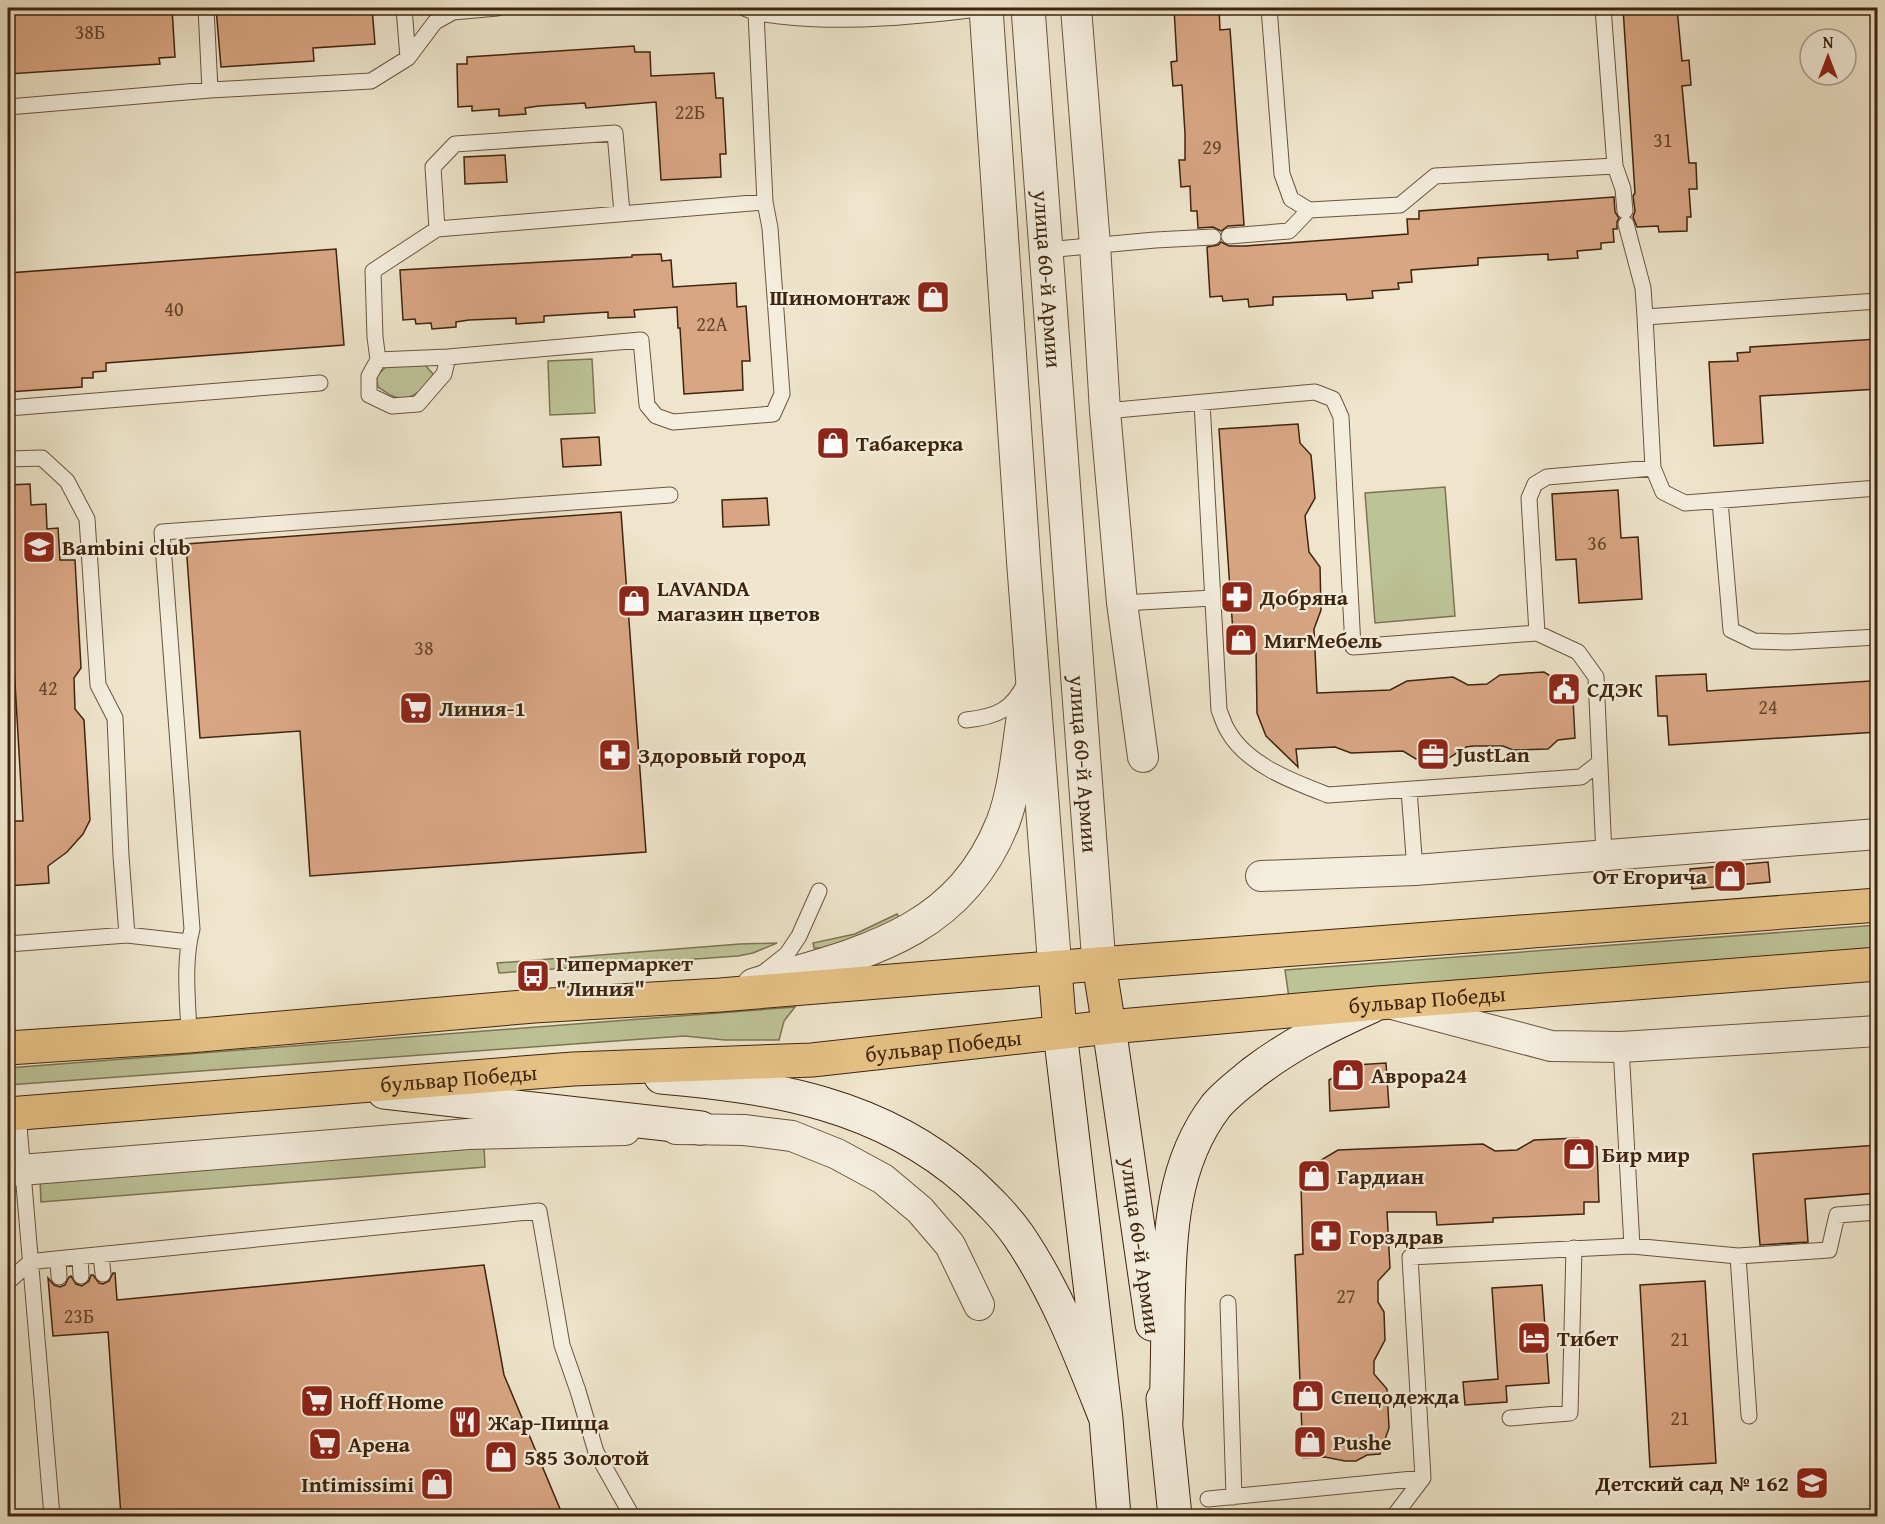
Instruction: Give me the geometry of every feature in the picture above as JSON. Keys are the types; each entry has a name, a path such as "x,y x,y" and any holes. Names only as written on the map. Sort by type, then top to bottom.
{"main road":[{"name":"улица 60-й Армии","path":"986,8 1060,1032 1106,1419 1114,1516"},
{"name":"улица 60-й Армии","path":"1028,8 1099,964 1166,1420 1175,1516"},
{"path":"1002,254 1046,250"},
{"path":"720,995 860,953 916,928 961,891 990,851 1003,820 1012,790 1032,667"},
{"path":"8,1048 189,1036 546,1005 720,995 1878,905"},
{"name":"бульвар Победы","path":"13,1114 573,1069 813,1060 1109,1027 1878,964"},
{"path":"1166,1420 1170,1240 1175,1196 1185,1164 1198,1136 1216,1106 1239,1084 1274,1057 1326,1026 1384,1004"},
{"path":"573,1069 725,1082 760,1089 822,1102 867,1117 911,1139 957,1172 989,1201 1018,1234 1069,1326 1106,1419"},
{"path":"346,1088 701,1128"}],"street":[{"path":"1076,8 1095,245 1105,411 1122,603 1143,757"},
{"path":"1261,876 1415,870 1878,834"},
{"path":"1384,1004 1551,1046 1621,1047 1878,1031"},
{"path":"15,1170 468,1134 701,1128 744,1130 792,1137 837,1154 883,1179 920,1210 950,1245 979,1305"}],"lane":[{"path":"206,8 210,90"},
{"path":"405,8 408,58"},
{"path":"8,107 210,90 370,81 408,58 435,22 453,12 497,8"},
{"path":"378,360 448,357 641,340 647,405 656,416 673,422 773,414 782,394 770,228 765,202 750,10 827,14 949,12 986,8"},
{"path":"1269,8 1282,174 1292,199 1309,210 1400,205 1435,176 1615,166"},
{"path":"1603,8 1615,166 1623,189 1625,218 1643,288 1653,468 1663,492 1685,503 1878,488"},
{"path":"437,229 433,167 455,144 615,134 622,213"},
{"path":"448,357 444,374 418,404 392,406 369,395 369,376 378,360 373,271 437,229 765,202"},
{"path":"1229,236 1289,231 1309,210"},
{"path":"1046,250 1213,237"},
{"path":"1645,317 1878,301"},
{"path":"8,408 320,383"},
{"path":"1105,411 1315,392 1334,399 1341,417 1353,647 1538,633 1578,652 1596,677 1604,855"},
{"path":"1202,403 1219,710 1228,732 1244,752 1290,781 1328,795 1581,777 1599,763"},
{"path":"8,459 42,458 68,481 87,519 98,685 115,718 127,935"},
{"path":"1538,633 1529,498 1535,484 1547,477 1653,468"},
{"path":"189,1036 186,973 192,929 162,532 670,495"},
{"path":"1720,501 1731,630 1754,641 1788,642 1878,637"},
{"path":"1122,603 1213,598"},
{"path":"966,720 986,718 1005,710 1020,694 1032,667"},
{"path":"1409,790 1415,870"},
{"path":"720,995 762,974 787,954 799,936 819,891"},
{"path":"8,944 127,935 189,942"},
{"path":"1621,1047 1632,1246"},
{"path":"13,1114 15,1170 30,1262 52,1516"},
{"path":"8,1282 30,1262 540,1211 562,1345 596,1452 633,1516"},
{"path":"1394,1516 1422,1478 1410,1257 1632,1246 1738,1256 1829,1250 1838,1215 1878,1212"},
{"path":"1510,1418 1570,1413 1574,1248"},
{"path":"101,1255 103,1274"},
{"path":"1738,1256 1749,1416"},
{"path":"80,1257 81,1276"},
{"path":"58,1259 59,1277"},
{"path":"1228,1303 1234,1497"},
{"path":"1208,1499 1422,1478"}],"green space":[{"path":"592,359 595,413 550,415 548,361"},
{"path":"425,365 433,374 423,389 412,396 395,397 378,387 376,376 386,367"},
{"path":"1445,487 1455,616 1375,623 1365,493"},
{"path":"897,914 903,924 832,948 814,948 813,943 855,934"},
{"path":"1877,925 1877,951 1289,998 1285,970"},
{"path":"777,943 753,953 738,956 499,973 497,963 740,944"},
{"path":"795,1007 784,1021 779,1040 725,1040 684,1036 8,1085 8,1068"},
{"path":"484,1146 485,1167 41,1202 40,1179"}],"building":[{"path":"8,8 172,8 175,57 159,58 160,64 8,74"},
{"path":"216,8 372,8 375,44 313,48 314,61 221,67"},
{"path":"1174,8 1219,8 1220,30 1230,29 1244,225 1228,226 1221,231 1213,227 1198,228 1197,211 1191,211 1190,186 1181,187 1179,160 1185,160 1185,134 1182,85 1173,86 1171,62 1177,61"},
{"path":"1623,8 1677,8 1682,61 1689,60 1691,85 1682,86 1689,163 1696,163 1697,189 1689,189 1691,217 1687,217 1687,231 1659,232 1658,226 1637,227 1633,217 1635,193"},
{"path":"634,46 635,52 650,52 651,76 714,73 716,98 723,98 726,154 720,154 721,177 661,180 656,102 586,108 585,103 539,106 525,108 526,114 499,116 499,109 472,111 472,106 458,107 457,64 467,64 467,57"},
{"path":"505,155 507,182 465,184 464,157"},
{"path":"1614,197 1615,212 1619,218 1617,229 1613,229 1614,242 1601,243 1601,249 1577,251 1578,258 1548,260 1548,254 1478,258 1478,265 1411,270 1412,282 1398,283 1399,289 1372,291 1373,298 1347,300 1346,294 1273,297 1273,305 1249,307 1248,299 1223,301 1222,296 1210,297 1207,247 1218,245 1221,242 1229,246 1245,246 1408,234 1407,219 1419,219 1419,211"},
{"path":"336,249 344,345 106,363 106,371 93,372 93,378 82,378 82,387 8,392 8,273"},
{"path":"661,254 662,261 671,260 673,287 736,283 737,307 746,306 750,361 742,361 743,390 684,394 677,307 634,310 635,317 608,318 608,312 544,316 544,322 516,324 516,318 469,320 456,322 456,327 432,329 431,323 416,324 415,319 403,320 400,270"},
{"path":"1878,339 1878,389 1760,396 1763,443 1714,446 1709,362 1738,361 1737,353 1750,352 1750,347"},
{"path":"1298,424 1300,443 1311,455 1315,498 1305,516 1309,552 1320,567 1321,610 1314,629 1317,693 1390,690 1407,681 1453,677 1468,685 1487,684 1500,675 1544,672 1557,680 1572,679 1575,738 1558,740 1548,749 1513,750 1503,746 1466,747 1449,758 1416,759 1403,751 1351,753 1335,747 1296,749 1298,767 1266,736 1257,713 1256,647 1234,647 1219,429"},
{"path":"599,437 601,465 563,467 561,439"},
{"path":"30,484 31,505 46,504 47,529 58,528 60,560 75,560 81,668 74,678 75,709 84,720 90,820 83,834 67,852 48,866 49,883 8,886 8,821 23,821 8,562 8,485"},
{"path":"1618,490 1621,538 1638,537 1642,599 1579,603 1576,559 1556,560 1552,494"},
{"path":"767,498 769,525 723,527 722,500"},
{"name":"Линия-1","path":"621,512 646,852 310,876 300,731 200,738 186,544"},
{"path":"1706,674 1707,691 1871,681 1872,686 1878,685 1878,732 1669,745 1667,716 1658,716 1656,676"},
{"name":"От Егорича","path":"1768,862 1770,882 1692,889 1690,869"},
{"path":"1386,1063 1389,1107 1330,1111 1329,1080 1355,1065"},
{"path":"1578,1138 1597,1147 1599,1202 1584,1202 1584,1214 1493,1218 1493,1222 1437,1225 1436,1212 1387,1212 1390,1268 1378,1281 1378,1302 1384,1312 1385,1340 1374,1361 1374,1374 1387,1389 1389,1428 1380,1454 1367,1455 1356,1461 1325,1457 1303,1458 1295,1255 1303,1254 1301,1185 1316,1163 1338,1150 1483,1144 1495,1151 1517,1150 1534,1140"},
{"path":"1878,1145 1878,1193 1805,1199 1808,1242 1760,1245 1753,1154"},
{"name":"Арена","path":"484,1265 504,1375 563,1516 121,1516 108,1332 53,1336 48,1278 54,1285 60,1287 65,1285 71,1276 76,1284 82,1286 89,1281 91,1275 103,1284 109,1281 115,1273 117,1300"},
{"path":"1705,1281 1716,1463 1650,1467 1640,1285"},
{"path":"1542,1285 1549,1383 1506,1386 1507,1402 1465,1405 1463,1382 1498,1379 1492,1288"}],"place":[{"name":"Шиномонтаж","path":"933,297"},
{"name":"Табакерка","path":"833,443"},
{"name":"Bambini club","path":"39,547"},
{"name":"Добряна","path":"1237,597"},
{"name":"LAVANDA магазин цветов","path":"634,601"},
{"name":"МигМебель","path":"1241,640"},
{"name":"СДЭК","path":"1564,689"},
{"name":"Линия-1","path":"416,708"},
{"name":"JustLan","path":"1433,754"},
{"name":"Здоровый город","path":"615,755"},
{"name":"От Егорича","path":"1730,876"},
{"name":"Гипермаркет \"Линия\"","path":"533,976"},
{"name":"Аврора24","path":"1348,1075"},
{"name":"Бир мир","path":"1579,1154"},
{"name":"Гардиан","path":"1314,1176"},
{"name":"Горздрав","path":"1326,1236"},
{"name":"Тибет","path":"1534,1338"},
{"name":"Спецодежда","path":"1308,1396"},
{"name":"Hoff Home","path":"317,1401"},
{"name":"Жар-Пицца","path":"465,1422"},
{"name":"Pushe","path":"1310,1442"},
{"name":"Арена","path":"325,1444"},
{"name":"585 Золотой","path":"501,1457"},
{"name":"Детский сад № 162","path":"1812,1483"},
{"name":"Intimissimi","path":"437,1484"}]}
